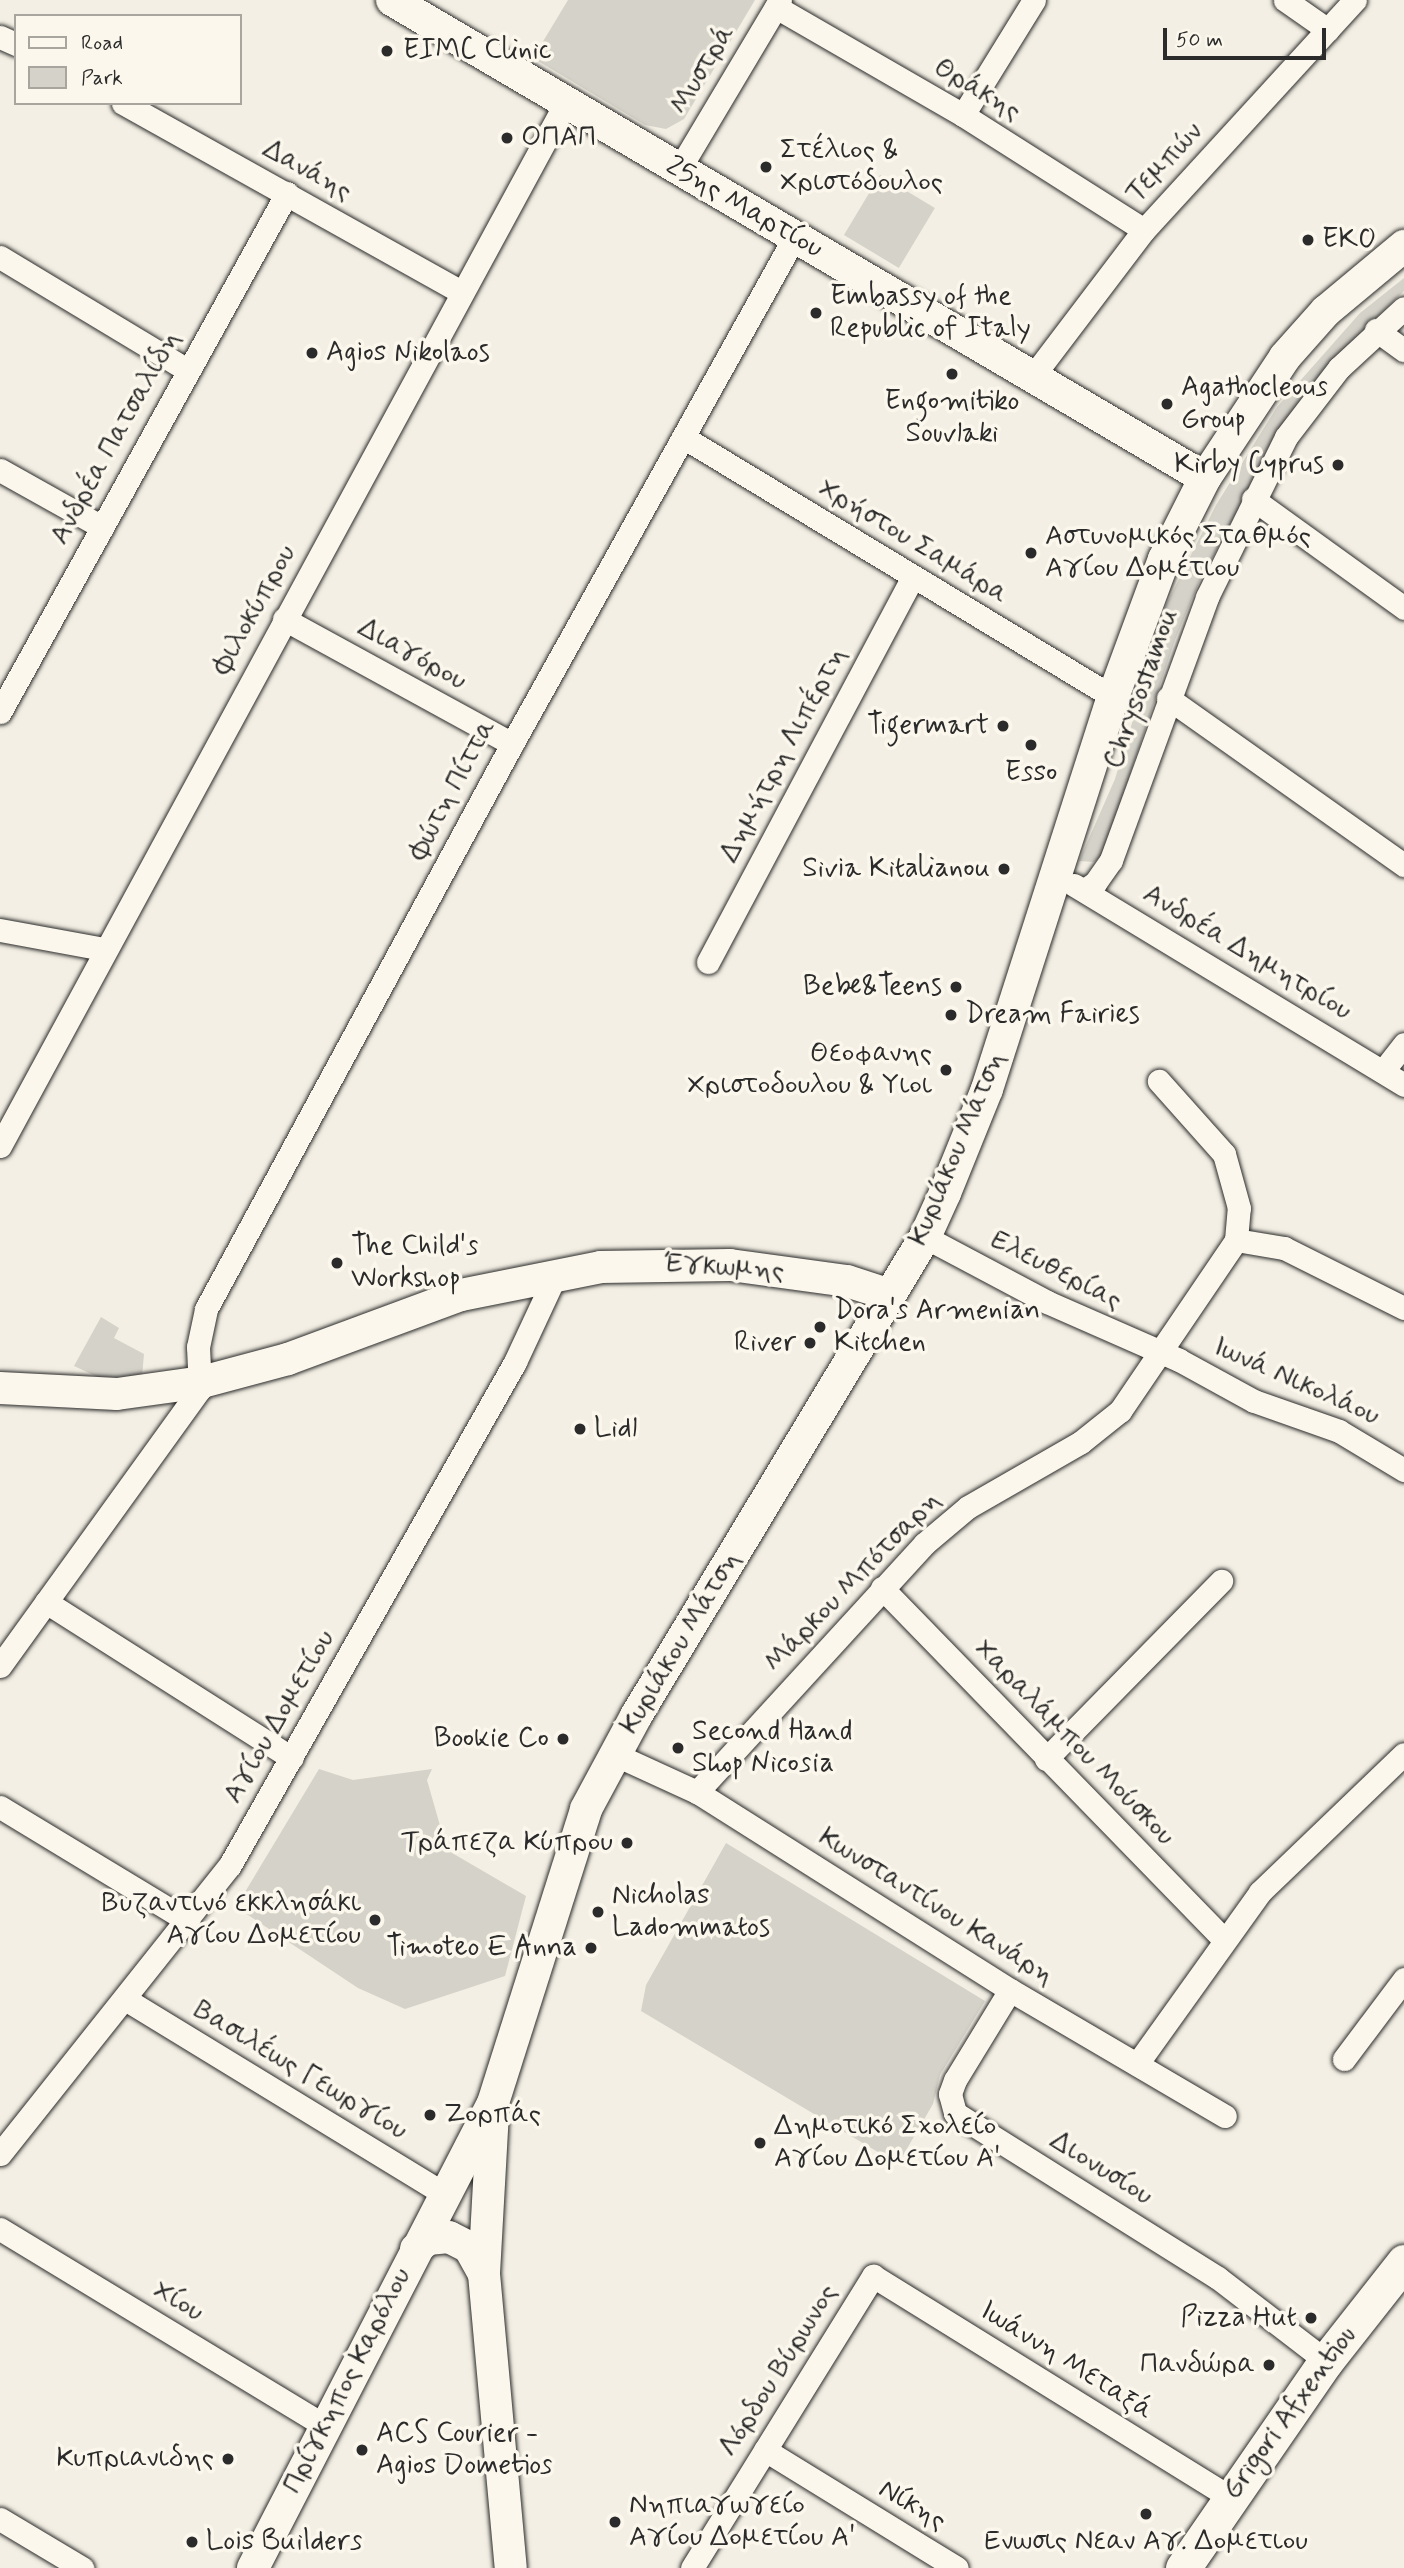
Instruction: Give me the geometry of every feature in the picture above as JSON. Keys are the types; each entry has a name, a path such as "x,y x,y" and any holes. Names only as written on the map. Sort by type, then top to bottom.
{"main road":[{"name":"25ης Μαρτίου","path":"392,0 678,171 1205,478"},
{"name":"Κυριάκου Μάτση","path":"445,2194 493,2103 586,1809 614,1754 925,1237 987,1089 1113,697 1164,559 1205,478 1251,404 1306,332 1404,246"},
{"name":"Έγκωμης","path":"0,1388 117,1394 202,1382 288,1359 461,1295 556,1273 645,1263 702,1263 847,1282 890,1295"},
{"name":"Κυριάκου Μάτση","path":"493,2103 484,2274 510,2568"},
{"name":"Πρίγκηπος Καρόλου","path":"253,2568 445,2194"},
{"name":"Κυριάκου Μάτση","path":"416,2249 428,2239 449,2237 468,2247 484,2274"},
{"name":"Grigori Afxentiou","path":"1183,2568 1229,2497 1326,2361 1404,2262"}],"street":[{"path":"963,115 1034,0"},
{"path":"1285,0 1328,30"},
{"name":"Τεμπών","path":"1033,376 1144,230 1355,0"},
{"name":"Θράκης","path":"778,4 963,115 1144,230"},
{"name":"Μυστρά","path":"678,171 778,4"},
{"name":"Φιλοκύπρου","path":"2,1139 565,104"},
{"name":"Δανάης","path":"127,105 461,292"},
{"name":"Ανδρέα Πατσαλίδη","path":"0,712 186,369 287,193"},
{"name":"Φώτη Πίττα","path":"202,1382 198,1347 206,1309 512,744 794,238"},
{"path":"0,257 186,369"},
{"name":"Chrysostamou","path":"1086,889 1104,873 1118,844 1168,698 1207,597 1253,499 1309,404 1377,330 1404,308"},
{"path":"1377,330 1404,350"},
{"name":"Χρήστου Σαμάρα","path":"683,437 1113,697"},
{"path":"0,470 102,527"},
{"path":"1253,499 1404,608"},
{"name":"Δημήτρη Λιπέρτη","path":"708,962 913,577"},
{"name":"Διαγόρου","path":"284,619 512,744"},
{"path":"1168,698 1404,865"},
{"name":"Ανδρέα Δημητρίου","path":"1055,880 1086,889 1404,1085"},
{"path":"0,930 104,949"},
{"path":"1382,1071 1404,1044"},
{"path":"1159,1081 1224,1154 1237,1191 1236,1240 1284,1248 1404,1308"},
{"name":"Ελευθερίας","path":"925,1237 1047,1302 1161,1354"},
{"name":"Μάρκου Μπότσαρη","path":"697,1792 882,1588 968,1507 1098,1431 1120,1411 1236,1240"},
{"name":"Αγίου Δομετίου","path":"0,2154 188,1922 230,1865 515,1362 556,1273"},
{"name":"Ιωνά Νικολάου","path":"1161,1354 1254,1401 1339,1430 1404,1470"},
{"path":"0,1665 202,1382"},
{"path":"1046,1759 1221,1581"},
{"name":"Χαραλάμπου Μούσκου","path":"882,1588 1223,1938"},
{"path":"46,1602 292,1758"},
{"name":"Κωνσταντίνου Κανάρη","path":"614,1754 697,1792 1010,1990 1225,2116"},
{"path":"1137,2064 1223,1938 1301,1849 1404,1754"},
{"path":"0,1807 188,1922"},
{"path":"1344,2059 1404,1979"},
{"name":"Διονυσίου","path":"1010,1990 955,2080 950,2094 955,2113 1218,2278 1326,2361"},
{"name":"Βασιλέως Γεωργίου","path":"125,1999 445,2194"},
{"name":"Χίου","path":"0,2229 325,2426"},
{"name":"Λόρδου Βύρωνος","path":"692,2568 873,2276"},
{"name":"Ιωάννη Μεταξά","path":"873,2276 1229,2497"},
{"name":"Νίκης","path":"765,2450 957,2568"},
{"path":"0,2519 82,2568"}],"green space":[{"path":"568,0 755,0 684,119 666,129 645,125 533,58"},
{"path":"880,175 935,208 899,268 844,235"},
{"path":"1404,278 1404,291 1344,349 1250,488 1199,582 1175,640 1103,855 1094,862 1079,861 1115,779 1154,651 1157,623 1216,505 1277,407 1360,313"},
{"path":"101,1317 119,1328 114,1338 144,1354 142,1377 102,1379 74,1366"},
{"path":"319,1769 353,1780 432,1769 427,1780 447,1850 526,1896 505,1976 405,2009 358,1988 236,1907"},
{"path":"726,1843 985,2001 940,2075 933,2104 898,2164 641,2011 646,1985"}],"place":[{"name":"EIMC Clinic","path":"387,51"},
{"name":"ΟΠΑΠ","path":"507,138"},
{"name":"Στέλιος & Χριστόδουλος","path":"766,167"},
{"name":"EKO","path":"1308,240"},
{"name":"Embassy of the Republic of Italy","path":"816,313"},
{"name":"Agios Nikolaos","path":"312,353"},
{"name":"Engomitiko Souvlaki","path":"952,374"},
{"name":"Agathocleous Group","path":"1167,404"},
{"name":"Kirby Cyprus","path":"1338,465"},
{"name":"Αστυνομικός Σταθμός Αγίου Δομέτιου","path":"1031,553"},
{"name":"Tigermart","path":"1003,726"},
{"name":"Esso","path":"1031,745"},
{"name":"Sivia Kitalianou","path":"1004,869"},
{"name":"Bebe&Teens","path":"956,987"},
{"name":"Dream Fairies","path":"951,1015"},
{"name":"Θεοφανης Χριστοδουλου & Υιοι","path":"946,1070"},
{"name":"The Child's Workshop","path":"337,1263"},
{"name":"Dora's Armenian Kitchen","path":"820,1327"},
{"name":"River","path":"810,1343"},
{"name":"Lidl","path":"580,1429"},
{"name":"Bookie Co","path":"563,1739"},
{"name":"Second Hand Shop Nicosia","path":"678,1748"},
{"name":"Τράπεζα Κύπρου","path":"627,1843"},
{"name":"Nicholas Ladommatos","path":"598,1912"},
{"name":"Βυζαντινό εκκλησάκι Αγίου Δομετίου","path":"375,1920"},
{"name":"Timoteo E Anna","path":"591,1948"},
{"name":"Ζορπάς","path":"430,2115"},
{"name":"Δημοτικό Σχολείο Αγίου Δομετίου Αʹ","path":"760,2143"},
{"name":"Pizza Hut","path":"1311,2318"},
{"name":"Πανδώρα","path":"1269,2365"},
{"name":"ACS Courier - Agios Dometios","path":"362,2450"},
{"name":"Κυπριανιδης","path":"228,2459"},
{"name":"Ενωσις Νεαν Αγ. Δομετιου","path":"1146,2514"},
{"name":"Νηπιαγωγείο Αγίου Δομετίου Αʹ","path":"615,2522"},
{"name":"Lois Builders","path":"192,2542"}]}
